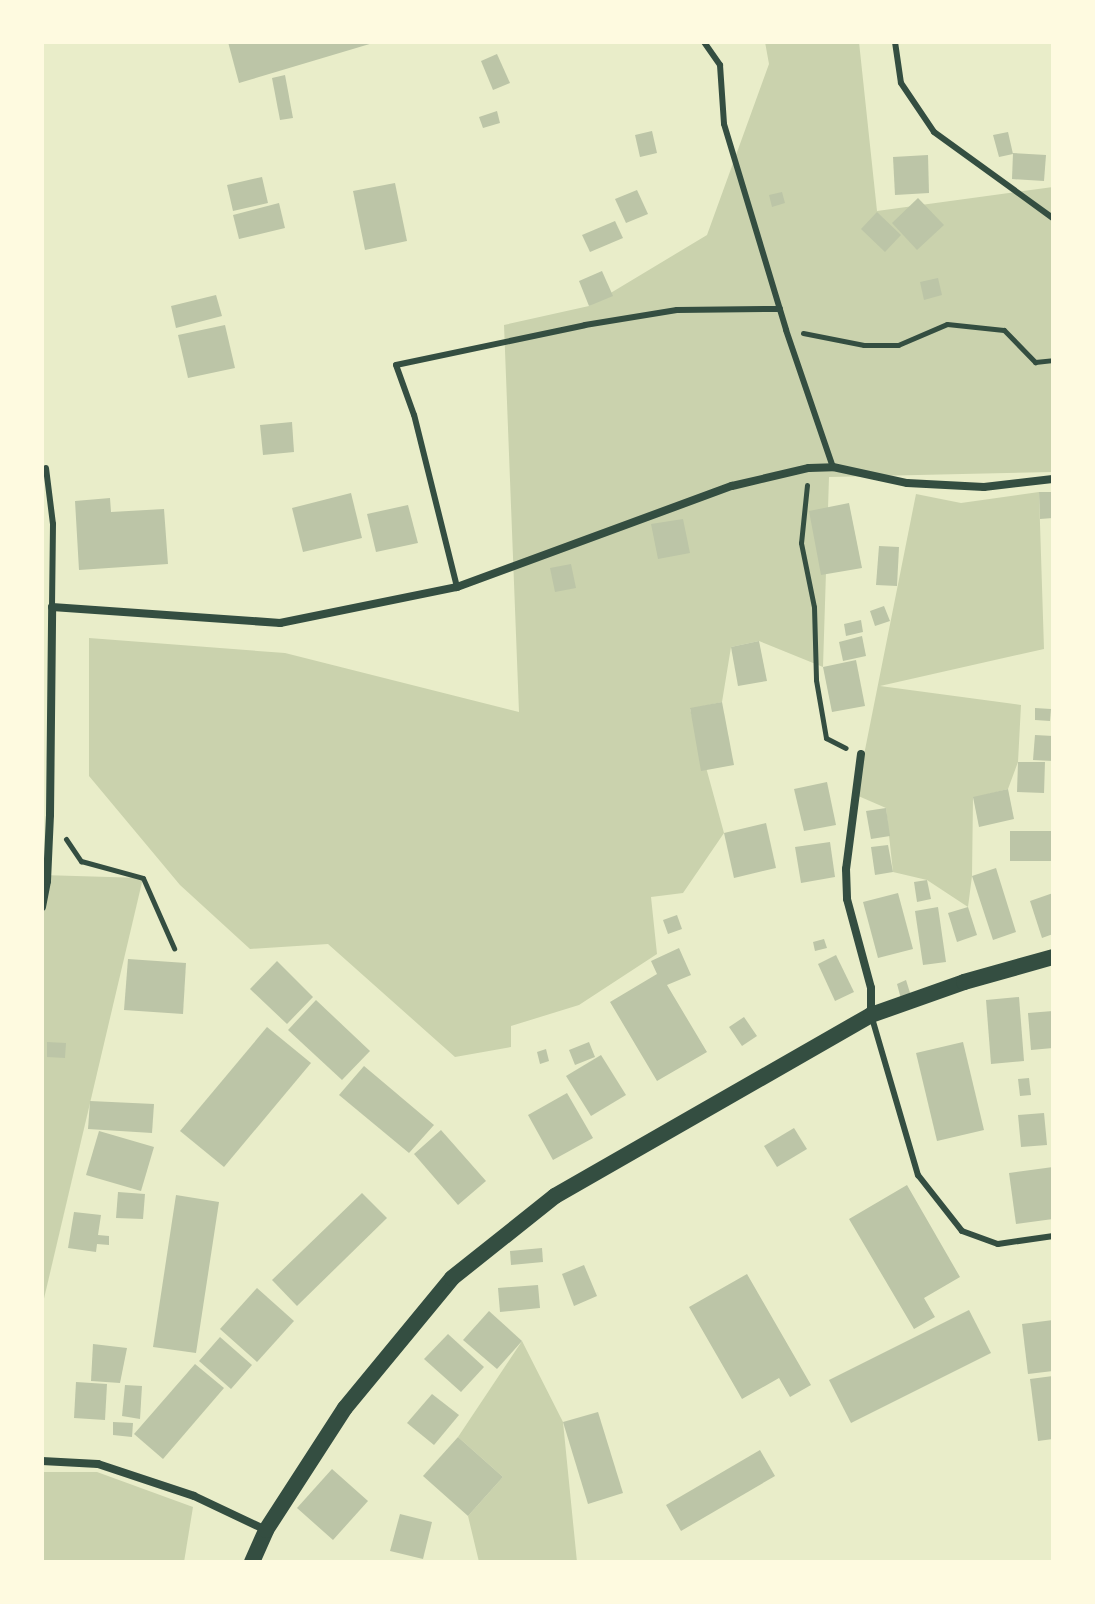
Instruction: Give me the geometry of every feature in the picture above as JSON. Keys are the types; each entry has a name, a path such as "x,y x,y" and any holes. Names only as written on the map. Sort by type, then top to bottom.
{"main road":[{"path":"252,1562 266,1530 345,1408 452,1278 555,1196 871,1015 964,982 1053,957"}],"street":[{"path":"42,907 47,881 50,815 45,764 52,607 280,623 457,587 732,486 809,468 833,467 907,483 969,487 1053,479"},
{"path":"861,754 846,869 847,899 871,988 871,1015"},
{"path":"42,1461 98,1464 194,1496 266,1530"}],"lane":[{"path":"704,42 720,65 724,124 786,330 833,467"},
{"path":"895,42 901,83 934,132 1053,218"},
{"path":"457,587 414,415 396,365 585,325 677,310 780,309"},
{"path":"46,468 53,524 52,607"},
{"path":"871,1015 918,1175 962,1231 998,1244 1053,1236"}],"path":[{"path":"786,330 864,345 898,345 947,324 1004,330 1035,362 1053,360"},
{"path":"809,468 801,543 814,607 816,680 826,738 861,754"},
{"path":"50,815 81,861 143,878 174,948"}],"green space":[{"path":"765,42 859,42 877,211 1053,187 1053,472 829,477 823,667 759,641 731,647 722,702 690,709 724,833 683,893 651,897 657,954 579,1005 511,1026 511,1047 455,1057 328,944 250,949 180,885 89,776 89,638 285,653 519,712 504,325 589,306 707,235 769,64"},
{"path":"1039,492 1044,649 880,686 1021,705 1018,762 1008,789 973,798 972,876 968,907 927,880 893,872 886,808 856,795 916,494 961,503"},
{"path":"42,875 143,878 42,1307"},
{"path":"522,1341 563,1422 577,1562 479,1562 468,1516 503,1477 458,1437"},
{"path":"42,1472 97,1472 193,1507 184,1562 42,1562"}],"building":[{"path":"228,42 373,42 373,43 239,83"},
{"path":"497,54 510,83 493,90 481,61"},
{"path":"285,75 293,118 280,120 272,78"},
{"path":"497,111 500,123 483,128 479,117"},
{"path":"652,131 657,153 640,157 635,135"},
{"path":"1008,132 1013,154 999,157 993,135"},
{"path":"1013,153 1046,155 1044,181 1012,179"},
{"path":"928,155 929,193 895,195 893,157"},
{"path":"262,177 268,203 233,211 227,185"},
{"path":"395,183 407,241 365,250 353,191"},
{"path":"637,190 648,214 626,223 615,199"},
{"path":"782,192 785,203 772,207 769,195"},
{"path":"918,198 944,225 917,250 892,223"},
{"path":"279,203 285,228 239,239 233,215"},
{"path":"877,212 901,235 885,252 861,229"},
{"path":"615,221 623,238 590,252 582,235"},
{"path":"602,271 613,296 589,306 579,281"},
{"path":"938,278 942,295 924,300 920,282"},
{"path":"216,295 222,316 176,328 171,306"},
{"path":"225,325 235,368 188,378 178,335"},
{"path":"292,422 294,452 263,455 260,425"},
{"path":"1039,492 1053,492 1053,518 1040,519"},
{"path":"351,493 362,538 303,552 292,508"},
{"path":"110,498 111,512 164,509 168,564 79,570 75,501"},
{"path":"849,503 862,568 821,575 809,511"},
{"path":"408,505 418,543 376,552 367,514"},
{"path":"683,519 690,553 658,559 651,524"},
{"path":"879,546 899,547 897,586 876,585"},
{"path":"571,564 576,588 555,592 550,568"},
{"path":"884,606 890,621 875,626 870,611"},
{"path":"861,620 863,632 846,636 844,624"},
{"path":"862,636 866,656 843,661 839,642"},
{"path":"759,641 767,681 738,686 731,647"},
{"path":"856,660 865,706 832,712 823,667"},
{"path":"722,702 734,765 701,771 690,708"},
{"path":"1035,708 1051,709 1050,721 1035,720"},
{"path":"1035,735 1053,736 1053,761 1033,760"},
{"path":"1018,762 1045,762 1044,793 1017,792"},
{"path":"827,782 836,825 804,831 794,789"},
{"path":"1008,789 1014,819 979,827 973,797"},
{"path":"886,808 890,836 871,839 866,811"},
{"path":"766,823 776,868 734,878 724,833"},
{"path":"1010,831 1053,831 1053,861 1010,861"},
{"path":"830,842 835,877 801,883 795,847"},
{"path":"888,845 893,872 875,875 871,847"},
{"path":"996,868 1016,932 993,940 972,876"},
{"path":"927,880 931,899 917,902 914,882"},
{"path":"898,893 913,949 878,958 863,902"},
{"path":"1053,893 1053,934 1042,938 1030,901"},
{"path":"938,907 946,962 923,965 915,911"},
{"path":"968,907 977,935 957,942 948,913"},
{"path":"677,915 682,929 668,934 663,920"},
{"path":"824,939 827,948 815,951 813,942"},
{"path":"679,948 691,975 667,985 707,1052 657,1081 610,1002 657,974 651,961"},
{"path":"836,955 854,992 835,1001 818,964"},
{"path":"128,959 186,963 183,1014 124,1010"},
{"path":"277,961 313,997 287,1024 250,989"},
{"path":"906,980 911,996 901,999 897,984"},
{"path":"1019,997 1024,1061 991,1064 986,1000"},
{"path":"316,1000 370,1051 342,1080 288,1030"},
{"path":"1053,1011 1053,1048 1031,1050 1028,1013"},
{"path":"744,1017 757,1036 742,1046 729,1027"},
{"path":"267,1027 311,1063 224,1167 180,1131"},
{"path":"47,1042 66,1043 65,1058 47,1057"},
{"path":"589,1042 595,1057 575,1065 569,1050"},
{"path":"963,1042 984,1130 937,1141 916,1053"},
{"path":"546,1049 549,1061 540,1064 537,1052"},
{"path":"601,1055 626,1095 591,1116 566,1076"},
{"path":"364,1066 434,1125 409,1153 339,1095"},
{"path":"1029,1078 1031,1095 1020,1096 1018,1079"},
{"path":"567,1093 593,1138 553,1160 528,1115"},
{"path":"90,1101 154,1104 152,1133 88,1129"},
{"path":"1044,1113 1047,1145 1021,1147 1018,1115"},
{"path":"794,1128 807,1149 777,1167 764,1146"},
{"path":"441,1130 486,1181 458,1205 414,1154"},
{"path":"99,1131 154,1147 141,1191 86,1175"},
{"path":"1053,1167 1053,1219 1016,1224 1009,1173"},
{"path":"907,1185 960,1277 924,1298 935,1317 914,1329 849,1219"},
{"path":"118,1192 145,1194 143,1219 116,1218"},
{"path":"362,1193 387,1218 297,1306 272,1280"},
{"path":"176,1195 219,1202 196,1353 153,1347"},
{"path":"74,1212 101,1215 98,1235 109,1236 109,1245 97,1244 96,1252 68,1248"},
{"path":"542,1248 543,1262 511,1265 510,1251"},
{"path":"584,1265 597,1296 574,1306 562,1274"},
{"path":"747,1274 811,1385 790,1397 779,1378 742,1399 689,1307"},
{"path":"538,1285 540,1308 500,1312 498,1288"},
{"path":"257,1288 294,1321 257,1362 220,1329"},
{"path":"969,1310 991,1353 851,1423 829,1380"},
{"path":"489,1311 522,1341 497,1369 463,1340"},
{"path":"1053,1320 1053,1371 1028,1374 1022,1324"},
{"path":"448,1334 484,1367 461,1392 424,1359"},
{"path":"220,1337 252,1365 231,1389 199,1361"},
{"path":"93,1344 127,1348 120,1383 91,1381"},
{"path":"195,1364 224,1388 163,1459 134,1434"},
{"path":"1053,1376 1053,1439 1038,1441 1030,1379"},
{"path":"76,1382 107,1384 105,1420 74,1418"},
{"path":"125,1385 142,1386 140,1419 122,1416"},
{"path":"432,1394 459,1415 434,1445 407,1423"},
{"path":"598,1412 623,1493 588,1504 563,1422"},
{"path":"113,1422 133,1423 132,1437 113,1435"},
{"path":"458,1437 503,1477 468,1516 423,1476"},
{"path":"760,1450 775,1476 681,1531 666,1505"},
{"path":"332,1469 368,1501 333,1540 297,1508"},
{"path":"400,1514 432,1522 423,1559 390,1551"}]}
